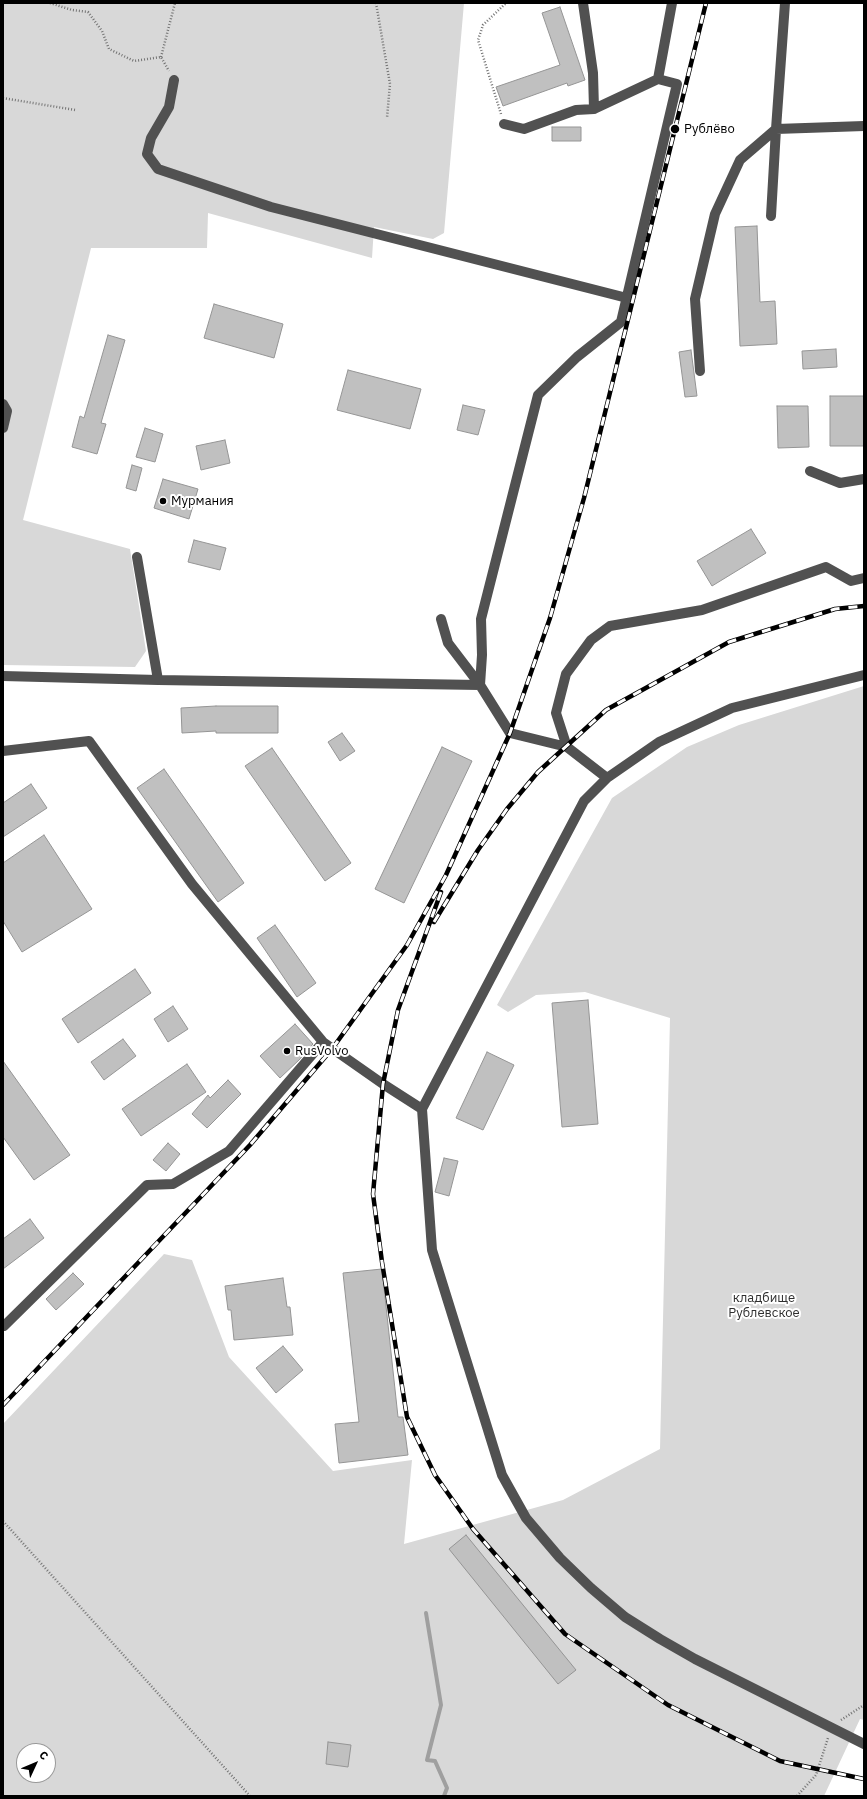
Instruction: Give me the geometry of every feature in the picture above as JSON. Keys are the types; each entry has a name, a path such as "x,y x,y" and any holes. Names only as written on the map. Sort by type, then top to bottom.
{"lane":[{"path":"584,3 593,73 594,109"},
{"path":"658,79 672,3"},
{"path":"771,216 785,3"},
{"path":"480,685 482,655 481,619 538,395 577,358 621,322 677,84 658,79 594,109 576,110 524,129 504,124"},
{"path":"174,80 169,107 151,138 147,154 158,169 271,207 627,298"},
{"path":"700,371 694,298 715,214 740,160 776,129 864,126"},
{"path":"3,404 7,411 3,428"},
{"path":"810,470 840,483 864,479"},
{"path":"137,557 158,680"},
{"path":"567,747 556,713 566,674 591,640 610,626 702,610 826,567 852,581 864,578"},
{"path":"441,619 448,643 480,685 510,733 567,747 607,778"},
{"path":"864,675 732,708 659,742 607,778 584,801 422,1108 432,1250 502,1475 526,1518 560,1558 591,1588 625,1617 695,1659 832,1726 864,1744"},
{"path":"3,676 480,685"},
{"path":"3,751 89,741 192,884 323,1042 383,1084 422,1108"},
{"path":"3,1324 4,1326 147,1185 173,1184 229,1151 323,1042"}],"path":[{"path":"50,3 72,10 88,12 102,31 109,49 134,61 161,57"},
{"path":"174,80 161,57 175,3"},
{"path":"376,3 390,84 388,118"},
{"path":"504,124 478,40 483,25 506,3"},
{"path":"3,98 75,110"},
{"path":"3,1521 249,1795"},
{"path":"3,1528 9,1527"},
{"path":"797,1796 816,1775 832,1726 863,1706"}],"green space":[{"path":"3,3 464,3 444,233 433,239 374,227 372,258 208,213 207,248 91,248 23,520 130,549 146,651 135,667 3,665"},
{"name":"кладбище Рублевское","path":"864,686 864,1720 860,1719 824,1796 3,1796 3,1424 164,1254 192,1260 229,1357 333,1471 412,1460 404,1544 563,1500 660,1449 670,1018 585,992 536,995 508,1012 497,1005 612,798 687,747 739,725"}],"building":[{"path":"560,7 585,80 568,86 567,83 503,106 496,87 560,65 542,13"},
{"path":"552,127 581,127 581,141 552,141"},
{"path":"757,226 760,302 775,301 777,344 740,346 735,227"},
{"path":"214,304 283,324 274,358 204,338"},
{"path":"108,335 125,340 101,423 106,424 97,454 72,447 80,416 84,418"},
{"path":"836,349 837,367 803,369 802,351"},
{"path":"691,350 697,396 685,397 679,352"},
{"path":"348,370 421,389 410,429 337,410"},
{"path":"830,396 864,396 864,446 830,446"},
{"path":"463,405 485,410 478,435 457,430"},
{"path":"777,406 808,406 809,447 778,448"},
{"path":"145,428 163,434 155,462 136,457"},
{"path":"225,440 230,463 201,470 196,446"},
{"path":"132,465 142,468 136,491 126,488"},
{"path":"163,479 198,489 189,519 154,508"},
{"path":"751,529 766,553 712,586 697,561"},
{"path":"194,540 226,548 220,570 188,562"},
{"path":"216,706 278,706 278,733 216,733 216,731 182,733 181,708"},
{"path":"342,733 355,751 340,761 328,742"},
{"path":"442,747 472,761 404,903 375,889"},
{"path":"272,748 351,863 325,881 245,766"},
{"path":"164,769 244,883 218,902 137,788"},
{"path":"31,784 47,808 3,837 3,803"},
{"path":"44,835 92,909 22,952 3,921 3,863"},
{"path":"275,925 316,983 297,997 257,938"},
{"path":"135,969 151,993 78,1043 62,1019"},
{"path":"588,1000 598,1124 562,1127 552,1003"},
{"path":"173,1006 188,1029 168,1042 154,1019"},
{"name":"RusVolvo","path":"295,1024 313,1044 280,1078 260,1056"},
{"path":"123,1039 136,1056 104,1080 91,1062"},
{"path":"487,1052 514,1065 483,1130 456,1118"},
{"path":"3,1061 70,1155 34,1180 3,1137"},
{"path":"187,1064 206,1092 141,1136 122,1109"},
{"path":"228,1080 241,1094 207,1128 192,1114 208,1095 210,1098"},
{"path":"168,1143 180,1154 166,1171 153,1160"},
{"path":"444,1158 458,1161 449,1196 435,1192"},
{"path":"30,1219 44,1238 3,1269 3,1239"},
{"path":"382,1269 398,1417 403,1417 408,1455 339,1463 335,1424 359,1422 343,1273"},
{"path":"73,1273 84,1284 56,1310 46,1299"},
{"path":"283,1278 287,1307 290,1307 293,1335 234,1340 231,1310 228,1310 225,1286"},
{"path":"283,1346 303,1370 276,1393 256,1368"},
{"path":"466,1535 576,1670 558,1684 449,1549"},
{"path":"328,1742 351,1745 348,1767 326,1764"}],"waterway":[{"path":"426,1613 441,1705 427,1760 435,1761 447,1788 444,1796"}],"railway":[{"path":"3,1405 250,1145 332,1049 407,945 446,875 510,733 550,618 584,498 706,3"},
{"path":"434,922 478,850 507,809 538,772 606,710 729,642 835,609 864,606"},
{"path":"441,892 398,1010 383,1084 373,1194 382,1262 407,1417 435,1475 473,1529 565,1634 668,1705 780,1761 864,1779"}],"place":[{"name":"Рублёво","path":"675,129"},
{"name":"Мурмания","path":"163,501"},
{"name":"RusVolvo","path":"287,1051"}]}
